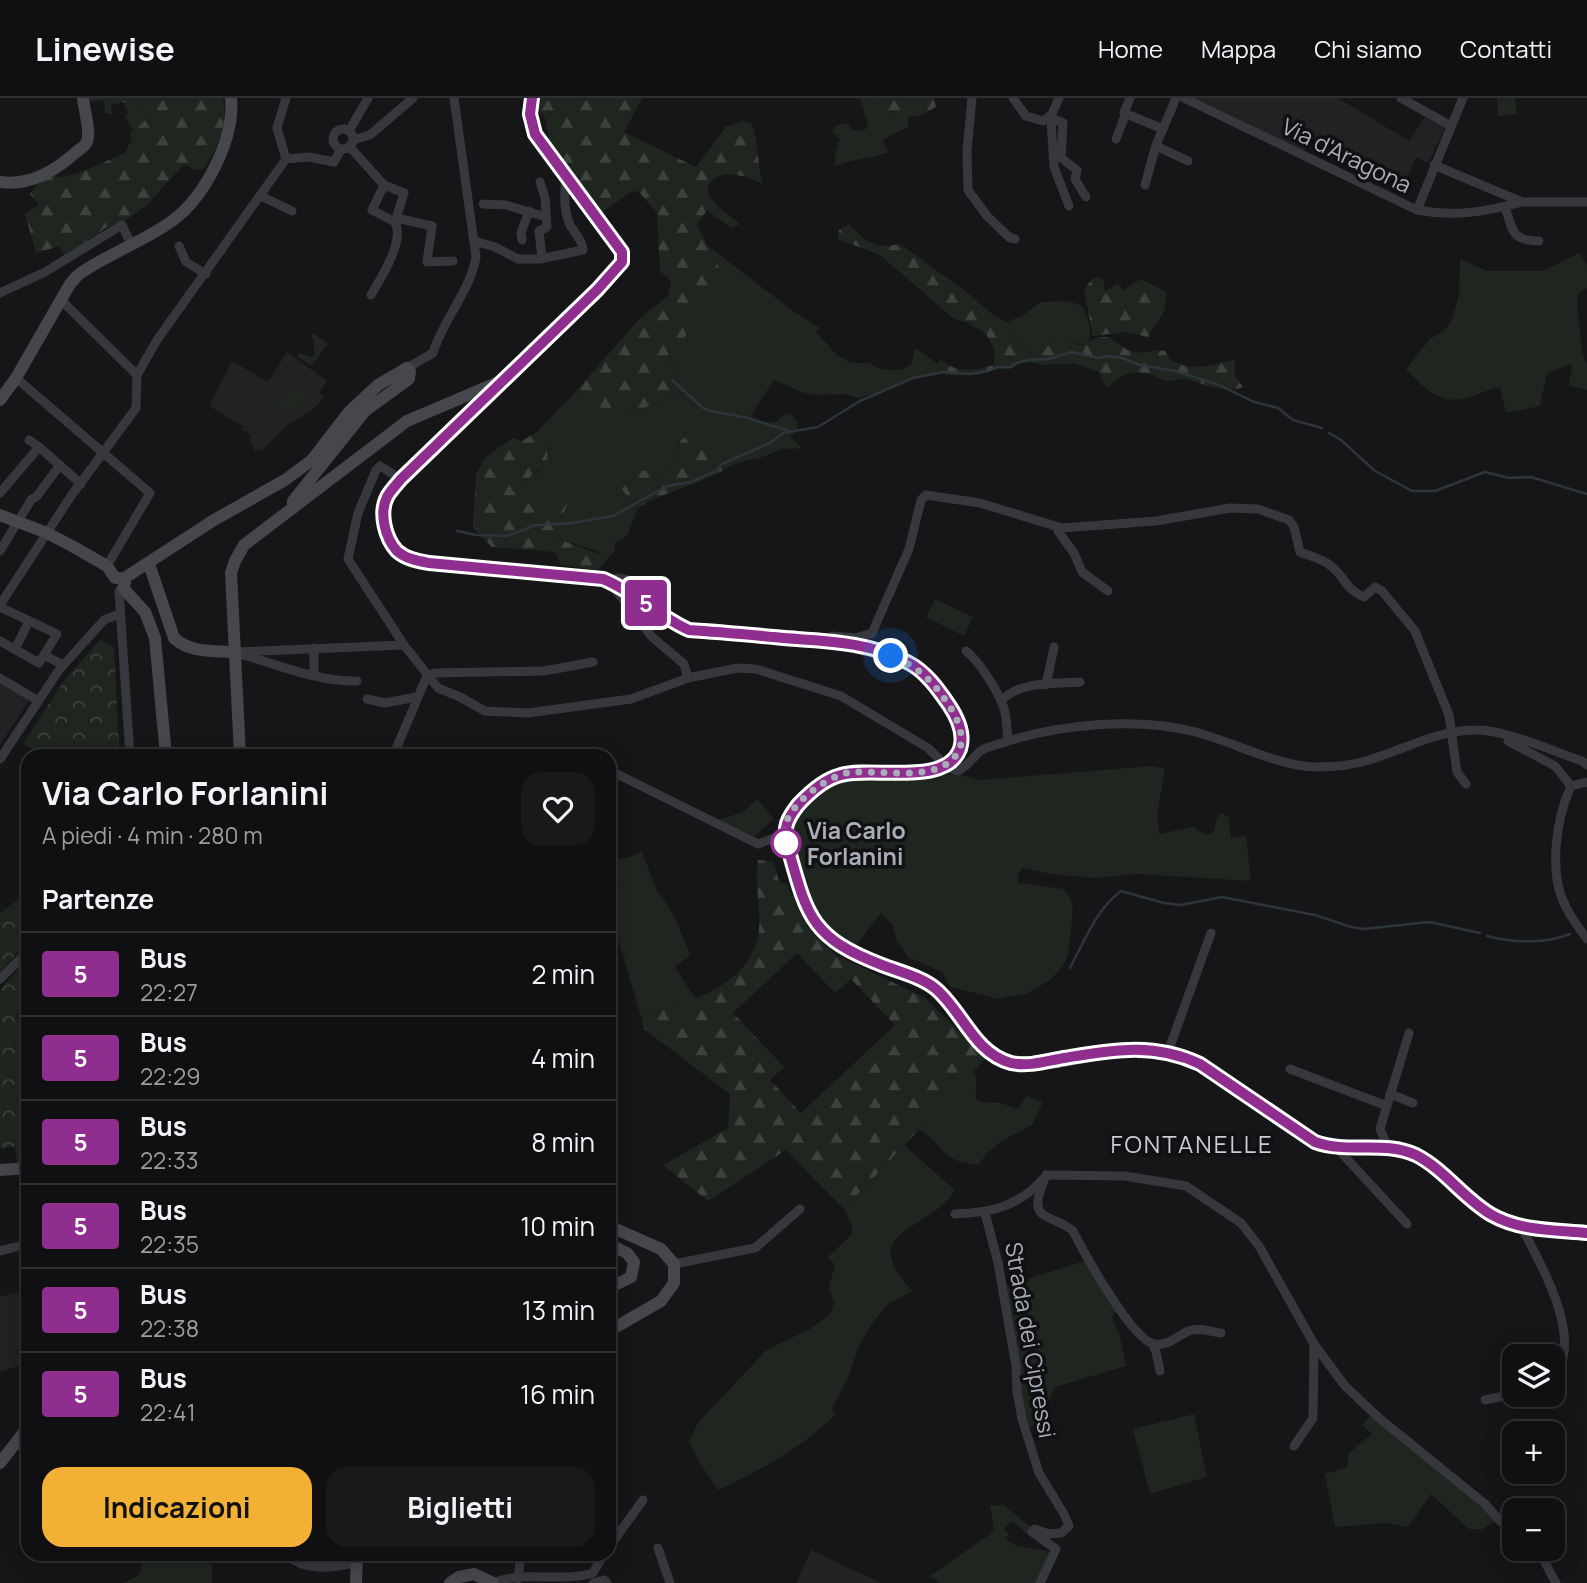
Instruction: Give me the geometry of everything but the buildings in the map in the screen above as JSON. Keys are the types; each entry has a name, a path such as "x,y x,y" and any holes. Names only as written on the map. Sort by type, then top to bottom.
{"main road":[{"path":"532,98 530,114 535,134 622,252 622,262 597,290 401,479 387,497 383,514 387,535 398,551 412,560 612,578 670,622 689,630 815,640 873,650 908,662 928,677 958,720 960,749 946,766 921,772 848,773 831,778 803,800 790,816 785,834 803,900 823,933 856,955 934,987 982,1046 998,1058 1027,1064 1124,1049 1168,1052 1200,1064 1315,1142 1336,1147 1388,1147 1416,1155 1438,1169 1492,1215 1520,1225 1587,1233"}],"street":[{"path":"2,185 30,180 59,168 86,144 88,135 83,98"},
{"path":"0,400 16,379 78,275 176,218 210,178 226,144 232,109 231,98"},
{"path":"286,98 277,128 286,159"},
{"path":"286,159 309,157 334,162 348,142 369,98"},
{"path":"348,142 370,135 413,98"},
{"path":"120,584 214,520 285,480 312,460 349,412 378,385 433,353 437,338 474,268 476,257 454,98"},
{"path":"972,98 967,151 968,190 987,216 1010,238 1015,239"},
{"path":"1013,98 1026,116 1042,121 1052,114 1059,98"},
{"path":"1116,139 1130,98"},
{"path":"1144,185 1156,146 1176,98"},
{"name":"Via d'Aragona","path":"1184,98 1417,210 1459,215 1522,202"},
{"path":"1401,98 1451,125"},
{"path":"1417,210 1462,98"},
{"path":"1126,113 1163,129"},
{"path":"1049,117 1063,123 1061,158 1077,170 1075,179 1086,197"},
{"path":"1049,117 1054,167 1069,206"},
{"path":"348,142 384,185 404,192 396,220 398,227 395,251 372,295"},
{"path":"1156,146 1188,161"},
{"path":"0,641 39,663 57,634 0,606 47,533 136,408 137,375 157,340 286,159"},
{"path":"1434,165 1522,202 1587,202"},
{"path":"475,241 495,247 517,259 542,258 583,250 566,211 566,178"},
{"path":"540,182 545,198 547,228 539,231 542,258"},
{"path":"384,185 372,210 396,220 432,226 427,262 453,261"},
{"path":"261,196 292,211"},
{"path":"483,204 506,205 546,217"},
{"path":"1505,206 1514,234 1523,241 1539,241"},
{"path":"523,240 521,233 529,211"},
{"path":"0,293 45,272 122,225 131,244"},
{"path":"179,246 186,262 206,274"},
{"path":"61,300 137,375"},
{"path":"293,508 293,501 365,411 409,379 410,371 407,368"},
{"path":"16,379 150,493 107,566"},
{"path":"240,749 232,573 244,545 407,421 505,379"},
{"path":"29,440 81,484"},
{"path":"0,493 39,447"},
{"path":"0,551 31,500 60,465"},
{"path":"401,479 380,466 376,470 358,513 348,559 426,676 438,688 485,711 528,713 631,699 688,678 737,668 756,669 841,696 928,748 946,766 958,771 968,766 981,750 1027,735 1135,724 1160,725 1196,732 1282,761 1312,767 1333,767 1368,761 1415,742 1452,732 1488,731 1582,761 1587,765"},
{"path":"815,640 824,635 856,638 872,633 909,548 921,500 926,495 980,503 1058,527 1156,521 1230,508 1258,509 1289,520 1294,527 1300,552 1328,563 1353,593 1364,597 1375,587 1394,603 1415,631 1449,715 1457,772 1466,784"},
{"path":"0,515 47,533 107,566 145,612 155,638 165,749"},
{"path":"1058,527 1082,572 1108,591"},
{"path":"149,564 174,638 182,646 201,651 234,652 404,645"},
{"path":"612,578 652,638 684,664 688,678"},
{"path":"120,584 119,614 129,749"},
{"path":"0,759 37,700 63,665 104,620 119,614"},
{"path":"15,649 29,621"},
{"path":"1046,685 1054,647"},
{"path":"314,648 314,675"},
{"path":"966,651 973,657 1001,701 1008,741"},
{"path":"234,652 314,675 357,681"},
{"path":"44,655 63,665"},
{"path":"426,676 544,671 593,662"},
{"path":"396,749 426,676"},
{"path":"0,678 37,700"},
{"path":"1001,701 1022,687 1080,682"},
{"path":"367,699 385,703 416,697"},
{"path":"1488,731 1555,766 1571,786"},
{"path":"616,773 650,786 758,844 785,834"},
{"path":"1571,786 1587,782"},
{"path":"1571,786 1557,832 1556,870 1564,905 1584,928 1587,939"},
{"path":"1168,1052 1211,933"},
{"path":"0,979 21,958"},
{"path":"1388,1147 1380,1129 1409,1033"},
{"path":"1290,1069 1387,1106"},
{"path":"1390,1094 1413,1103"},
{"path":"1336,1147 1407,1224"},
{"path":"0,1170 21,1168"},
{"path":"955,1214 985,1213 1022,1197 1034,1189 1046,1175"},
{"path":"1046,1175 1037,1201 1038,1207 1047,1217 1064,1223 1073,1231 1119,1308 1142,1338 1152,1343 1169,1343 1190,1329 1221,1333"},
{"path":"1046,1175 1137,1177 1186,1186 1241,1223 1259,1246 1314,1344 1345,1386 1379,1418 1485,1504 1502,1522"},
{"path":"674,1264 755,1248 800,1209"},
{"name":"Strada dei Cipressi","path":"985,1213 998,1263 1016,1366 1022,1419 1039,1473 1069,1526 1061,1533 1049,1534 1035,1529 1032,1532 1056,1549 1040,1583"},
{"path":"1520,1225 1556,1292 1567,1331 1565,1359"},
{"path":"616,1228 662,1249 674,1264 674,1283 661,1301 616,1327"},
{"path":"0,1251 21,1246"},
{"path":"616,1248 627,1253 634,1262 631,1277 616,1284"},
{"path":"1152,1343 1160,1371"},
{"path":"1294,1446 1313,1418 1314,1344"},
{"path":"1485,1400 1502,1396"},
{"path":"0,1463 21,1436"},
{"path":"15,1444 21,1446"},
{"path":"616,1537 643,1500"},
{"path":"659,1548 670,1583"},
{"path":"298,1561 308,1566 326,1568 349,1561"},
{"path":"356,1561 356,1583"},
{"path":"518,1578 519,1561"},
{"path":"450,1583 459,1577 474,1574 493,1583 518,1578 581,1577 593,1573 600,1561"},
{"path":"1544,1561 1556,1583"},
{"path":"593,1583 604,1580 607,1583"}],"shaded area":[{"path":"1195,98 1338,98 1409,141 1425,117 1445,128 1428,163 1416,157 1400,195 1394,191 1399,179 1359,160 1311,138 1305,151"},
{"path":"287,352 327,381 319,393 325,397 312,410 287,425 261,451 258,448 255,451 249,439 251,436 241,429 243,426 209,406 232,361 268,382"},
{"path":"0,681 29,700 0,745"},
{"path":"21,1292 21,1365 0,1372 0,1297"},
{"path":"811,1550 881,1583 796,1583"}],"green space":[{"path":"86,98 223,98 223,127 218,144 203,169 195,170 184,164 147,205 128,219 107,227 65,256 60,246 36,253 25,214 39,205 30,194 37,184 52,176 65,177 84,171 125,153 138,127 148,118 132,104 124,102 111,105 112,114 108,114 105,112 104,100 87,102"},
{"path":"536,98 642,98 624,132 696,167 726,127 742,121 752,124 763,184 736,175 716,177 708,187 710,197 740,224 731,228 707,210 697,225 719,267 685,337 668,349 672,367 688,391 626,415 618,415 598,409 578,389 640,318 668,296 671,281 660,271 657,213 639,192 632,191 601,213 549,138 546,120 537,106"},
{"path":"860,98 880,98 877,107 890,113 906,109 908,127 883,141 888,152 835,166 835,154 840,139 833,133 833,129 847,123 852,130 864,131 868,125"},
{"path":"880,98 935,98 936,107 919,116 909,117 905,109 883,113 877,107"},
{"path":"1497,98 1515,98 1517,114 1498,116"},
{"path":"123,101 135,104 148,118 138,127 133,141 129,133 133,131 125,116 128,114"},
{"path":"849,224 871,243 884,246 900,244 969,294 993,315 1008,323 1013,337 1026,348 1039,351 1060,341 1084,345 1105,337 1133,352 1165,351 1170,359 1187,366 1207,366 1235,359 1235,376 1243,387 1223,389 1187,379 1166,381 1139,372 1122,376 1107,388 1099,372 1074,363 1044,365 1030,362 977,375 945,375 948,371 938,363 940,359 952,367 965,370 993,365 994,348 986,334 966,322 954,319 880,255 838,239 839,230"},
{"path":"708,246 793,311 820,328 816,332 837,355 851,363 870,363 877,368 901,370 911,365 915,348 949,371 914,377 880,392 857,398 843,394 814,395 774,380 750,417 765,422 777,422 790,413 797,421 797,432 791,435 791,438 803,449 783,449 726,468 681,440 668,469 656,473 637,469 627,495 638,508 627,536 615,543 614,552 607,560 597,551 557,538 556,526 561,517 550,503 533,505 525,498 526,481 540,470 549,449 543,432 538,431 578,389 584,397 626,415 687,392 674,372 668,348 719,267"},
{"path":"1579,253 1587,265 1587,288 1578,294 1577,304 1583,356 1587,364 1587,390 1569,386 1572,364 1547,373 1540,406 1506,413 1500,387 1463,399 1446,399 1431,392 1406,369 1430,339 1444,331 1452,320 1459,294 1460,259 1487,271 1543,271"},
{"path":"1099,277 1103,280 1105,291 1117,284 1122,291 1141,279 1166,292 1165,308 1148,337 1126,332 1093,336 1084,290 1092,279"},
{"path":"1066,301 1080,305 1085,311 1090,331 1088,343 1058,341 1036,351 1017,341 1007,327 1009,321 1022,316 1040,302"},
{"path":"311,332 328,344 311,366 297,356 299,353 311,357 314,355"},
{"path":"300,385 311,398 287,418 276,405"},
{"path":"538,431 543,431 548,439 547,463 525,481 526,499 534,505 561,498 567,501 556,526 557,538 604,556 607,560 597,570 561,565 555,552 492,547 473,525 476,474 486,457 513,438 522,441"},
{"path":"687,437 726,468 638,508 620,487 618,474 626,467 663,472 672,464 681,440"},
{"path":"935,599 973,617 964,636 926,617"},
{"path":"100,640 114,647 119,749 32,749 23,744 63,682"},
{"path":"1152,766 1165,769 1157,815 1159,834 1193,827 1206,835 1214,832 1221,813 1229,817 1231,838 1246,836 1251,881 1138,874 1095,878 1022,868 1018,883 1064,889 1073,910 1068,955 1063,966 1049,981 1024,995 999,999 950,987 942,972 908,957 897,941 892,925 881,913 853,949 836,940 805,895 789,825 802,806 838,782 957,774 980,780"},
{"path":"757,799 774,819 752,838 715,821 743,812"},
{"path":"642,852 657,891 676,920 690,955 675,967 696,1000 641,1017 616,931 616,890 619,888 616,859"},
{"path":"758,860 773,861 779,881 787,885 808,927 836,955 925,998 986,1058 844,1209 786,1150 708,1201 663,1165 728,1128 730,1094 644,1029 641,1017 715,989 744,965 754,949 759,930","holes":["797,953 835,993 851,979 895,1025 801,1113 770,1080 784,1067 733,1013"]},
{"path":"21,897 21,949 0,972 0,914"},
{"path":"21,966 21,1163 17,1163 15,1147 0,1148 0,990"},
{"path":"973,1071 977,1100 983,1103 998,1102 1018,1109 1027,1096 1043,1102 1032,1125 1002,1141 986,1154 979,1165 953,1159 918,1130"},
{"path":"904,1145 955,1190 945,1203 903,1232 894,1242 891,1255 896,1270 913,1291 889,1303 873,1322 860,1344 847,1380 833,1406 836,1414 780,1457 718,1490 689,1441 698,1423 766,1350 810,1329 830,1314 834,1303 829,1287 835,1265 828,1257 851,1235 853,1228 844,1209"},
{"path":"1087,1260 1118,1309 1112,1317 1120,1337 1126,1366 1055,1387 1045,1409 1048,1421 1027,1428 1003,1287"},
{"path":"1194,1414 1207,1477 1150,1494 1133,1429"},
{"path":"1372,1414 1496,1520 1483,1529 1469,1529 1431,1494 1408,1527 1387,1523 1335,1527 1325,1474 1347,1467 1349,1453 1372,1434 1362,1425"},
{"path":"1004,1505 1032,1528 1028,1535 1012,1521 1004,1529 1009,1534 1005,1539 1017,1546 1051,1552 1037,1583 940,1583 930,1576 990,1534 994,1529 990,1506"},
{"path":"142,1561 206,1561 212,1565 212,1583 124,1583 140,1574"}],"waterway":[{"path":"457,531 507,536 536,525 572,523 613,516 667,486 691,482 716,471 722,464 770,443 783,433 818,427 860,401 913,378 944,372 969,374 988,371 1071,352 1099,358 1122,358 1140,365 1176,371 1219,385 1254,402 1278,408 1293,420 1322,428"},
{"path":"673,381 703,408 789,431"},
{"path":"1329,433 1341,440 1375,471 1412,491 1435,491 1485,472 1509,478 1531,477 1587,494"},
{"path":"1070,968 1098,916 1121,891 1181,905 1222,897 1315,915 1363,929 1429,922 1480,933"},
{"path":"1487,936 1529,941 1550,940 1570,934"}],"bus line":[{"name":"5","path":"532,98 530,114 535,134 622,252 622,262 597,290 401,479 387,497 383,514 387,535 398,551 412,560 429,563 603,579 626,589 670,622 689,630 830,642 873,650 908,662 928,677 958,720 960,749 946,766 935,769 921,772 848,773 831,778 803,800 790,816 786,823 787,844 803,900 823,933 856,955 934,987 982,1046 998,1058 1027,1064 1124,1049 1157,1050 1182,1056 1200,1064 1315,1142 1336,1147 1388,1147 1416,1155 1438,1169 1492,1215 1533,1228 1587,1233"}],"place":[{"name":"Via Carlo Forlanini","path":"786,843"}],"district":[{"name":"FONTANELLE","path":"1192,1143"}],"route":[{"path":"786,843 786,823 790,816 823,782 848,773 921,772 935,769 946,766 960,749 958,720 942,694 928,677 908,662 891,656"}]}
